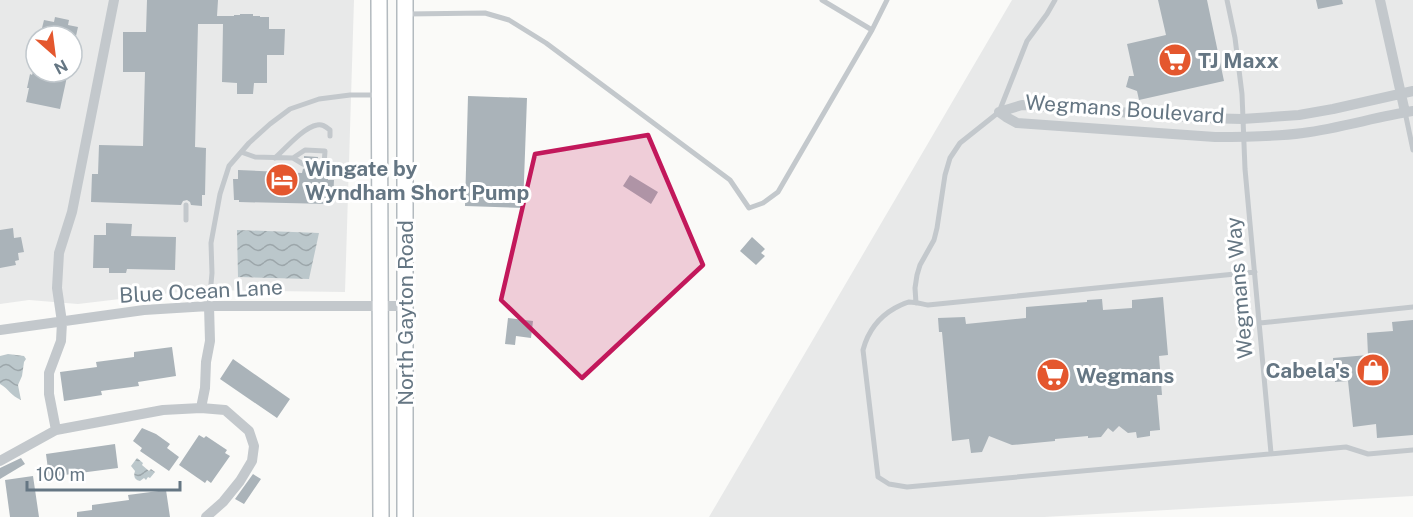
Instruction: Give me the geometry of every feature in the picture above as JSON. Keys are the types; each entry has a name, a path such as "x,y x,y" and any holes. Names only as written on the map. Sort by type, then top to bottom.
{"main road":[{"name":"North Gayton Road","path":"379,0 381,517"},
{"name":"North Gayton Road","path":"405,7 405,517"}],"street":[{"path":"56,430 49,373 61,342 62,322 57,288 59,253 72,212 114,0"},
{"path":"1380,0 1401,93 1409,112"},
{"name":"Wegmans Boulevard","path":"999,112 1022,105 1242,119 1299,115 1413,91"},
{"name":"Wegmans Boulevard","path":"999,112 1017,123 1243,137 1305,133 1409,112"},
{"path":"201,408 210,341 209,306"},
{"name":"Blue Ocean Lane","path":"0,330 144,310 209,306 404,306"},
{"path":"0,461 56,430 163,410 201,408 225,410 249,431 254,446 252,461 223,502 206,517"}],"lane":[{"path":"822,0 872,30"},
{"path":"405,7 485,13 510,21 546,43 730,180 749,208 763,203 778,192 887,0"},
{"path":"916,303 917,275 934,240 950,158 960,143 999,112 1027,41 1054,0"},
{"name":"Wegmans Way","path":"1227,0 1242,94 1245,169 1271,453"},
{"path":"209,306 212,273 211,243 220,194 229,166 270,124 290,109 318,99 350,95 380,95"},
{"path":"1409,112 1413,150"},
{"path":"275,158 309,128 324,125 330,130 330,136"},
{"path":"293,158 304,150 326,151 324,165 318,165"},
{"path":"241,152 255,157 293,158 303,164"},
{"path":"186,205 186,220"},
{"path":"1255,272 928,305 909,302 902,304 888,312 871,330 863,350 878,477 889,484 914,486 1346,447 1368,454 1413,450"},
{"path":"1260,323 1413,307"}],"highlighted area":[{"path":"648,135 703,265 582,378 501,300 535,154"}],"shaded area":[{"path":"0,0 354,0 345,292 196,290 78,304 29,300 0,304"},
{"path":"1012,0 1413,0 1413,496 1044,517 709,517"}],"water":[{"path":"237,230 319,233 309,279 238,277"},
{"path":"8,354 24,356 26,359 18,385 21,400 0,384 0,356"},
{"path":"137,458 149,471 151,469 155,472 150,478 140,481 135,478 135,471 131,466"}],"building":[{"path":"147,0 218,0 217,16 253,14 253,16 269,17 269,29 285,29 284,55 267,55 267,83 254,83 253,94 237,94 237,83 222,82 223,24 198,24 195,147 206,148 205,195 202,195 202,206 191,205 187,200 181,205 91,202 92,174 98,174 99,145 143,146 145,72 123,72 123,32 146,32"},
{"name":"TJ Maxx","path":"1158,0 1207,0 1224,81 1139,100 1137,91 1126,87 1129,76 1134,76 1127,44 1166,35"},
{"path":"1316,0 1342,0 1343,4 1318,9"},
{"path":"55,17 69,20 68,24 43,24 44,20 54,22"},
{"path":"28,84 65,84 60,109 26,102 29,88 27,88"},
{"path":"468,96 527,98 523,208 465,206"},
{"name":"Wingate by Wyndham Short Pump","path":"304,156 318,157 314,168 318,172 328,173 328,180 334,180 333,200 329,200 329,204 234,200 233,179 238,179 238,170 302,173 308,165"},
{"path":"630,175 658,192 651,204 623,186"},
{"path":"106,223 132,224 131,236 176,237 175,270 127,269 126,273 109,273 109,268 93,268 94,235 106,235"},
{"path":"13,228 14,238 21,237 24,252 18,253 19,260 15,261 16,265 0,268 0,230"},
{"path":"752,237 765,249 761,253 765,256 756,265 740,251"},
{"name":"Wegmans","path":"1163,297 1168,355 1159,356 1162,395 1157,395 1160,430 1150,431 1150,436 1137,438 1136,432 1128,433 1119,426 1113,432 1108,428 1101,437 1088,438 1088,436 1012,445 989,436 982,452 971,453 969,439 952,441 942,332 939,332 938,318 965,317 966,324 1026,318 1026,307 1102,299 1103,310 1132,308 1132,300"},
{"path":"508,318 533,321 531,338 516,336 515,345 505,344"},
{"name":"Cabela's","path":"1413,320 1413,435 1377,438 1376,424 1353,427 1348,381 1335,382 1333,358 1368,355 1367,333 1393,331 1392,322"},
{"path":"172,347 176,376 138,382 139,386 101,391 102,395 64,401 60,372 97,367 96,362 134,357 134,352"},
{"path":"233,359 290,399 277,418 220,379"},
{"path":"142,428 170,444 167,448 179,457 169,471 140,451 142,448 133,441"},
{"path":"199,435 204,438 206,436 227,450 225,453 230,456 211,483 207,480 205,483 179,465"},
{"path":"115,444 118,468 49,477 46,454"},
{"path":"21,458 25,464 0,479 0,468"},
{"path":"253,474 261,479 244,504 235,499"},
{"path":"33,476 39,517 10,517 5,480"},
{"path":"166,490 170,517 77,517 77,512 92,510 92,505 129,500 128,495"}],"place":[{"name":"TJ Maxx","path":"1175,60"},
{"name":"Wingate by Wyndham Short Pump","path":"282,180"},
{"name":"Cabela's","path":"1373,370"},
{"name":"Wegmans","path":"1053,375"}]}
